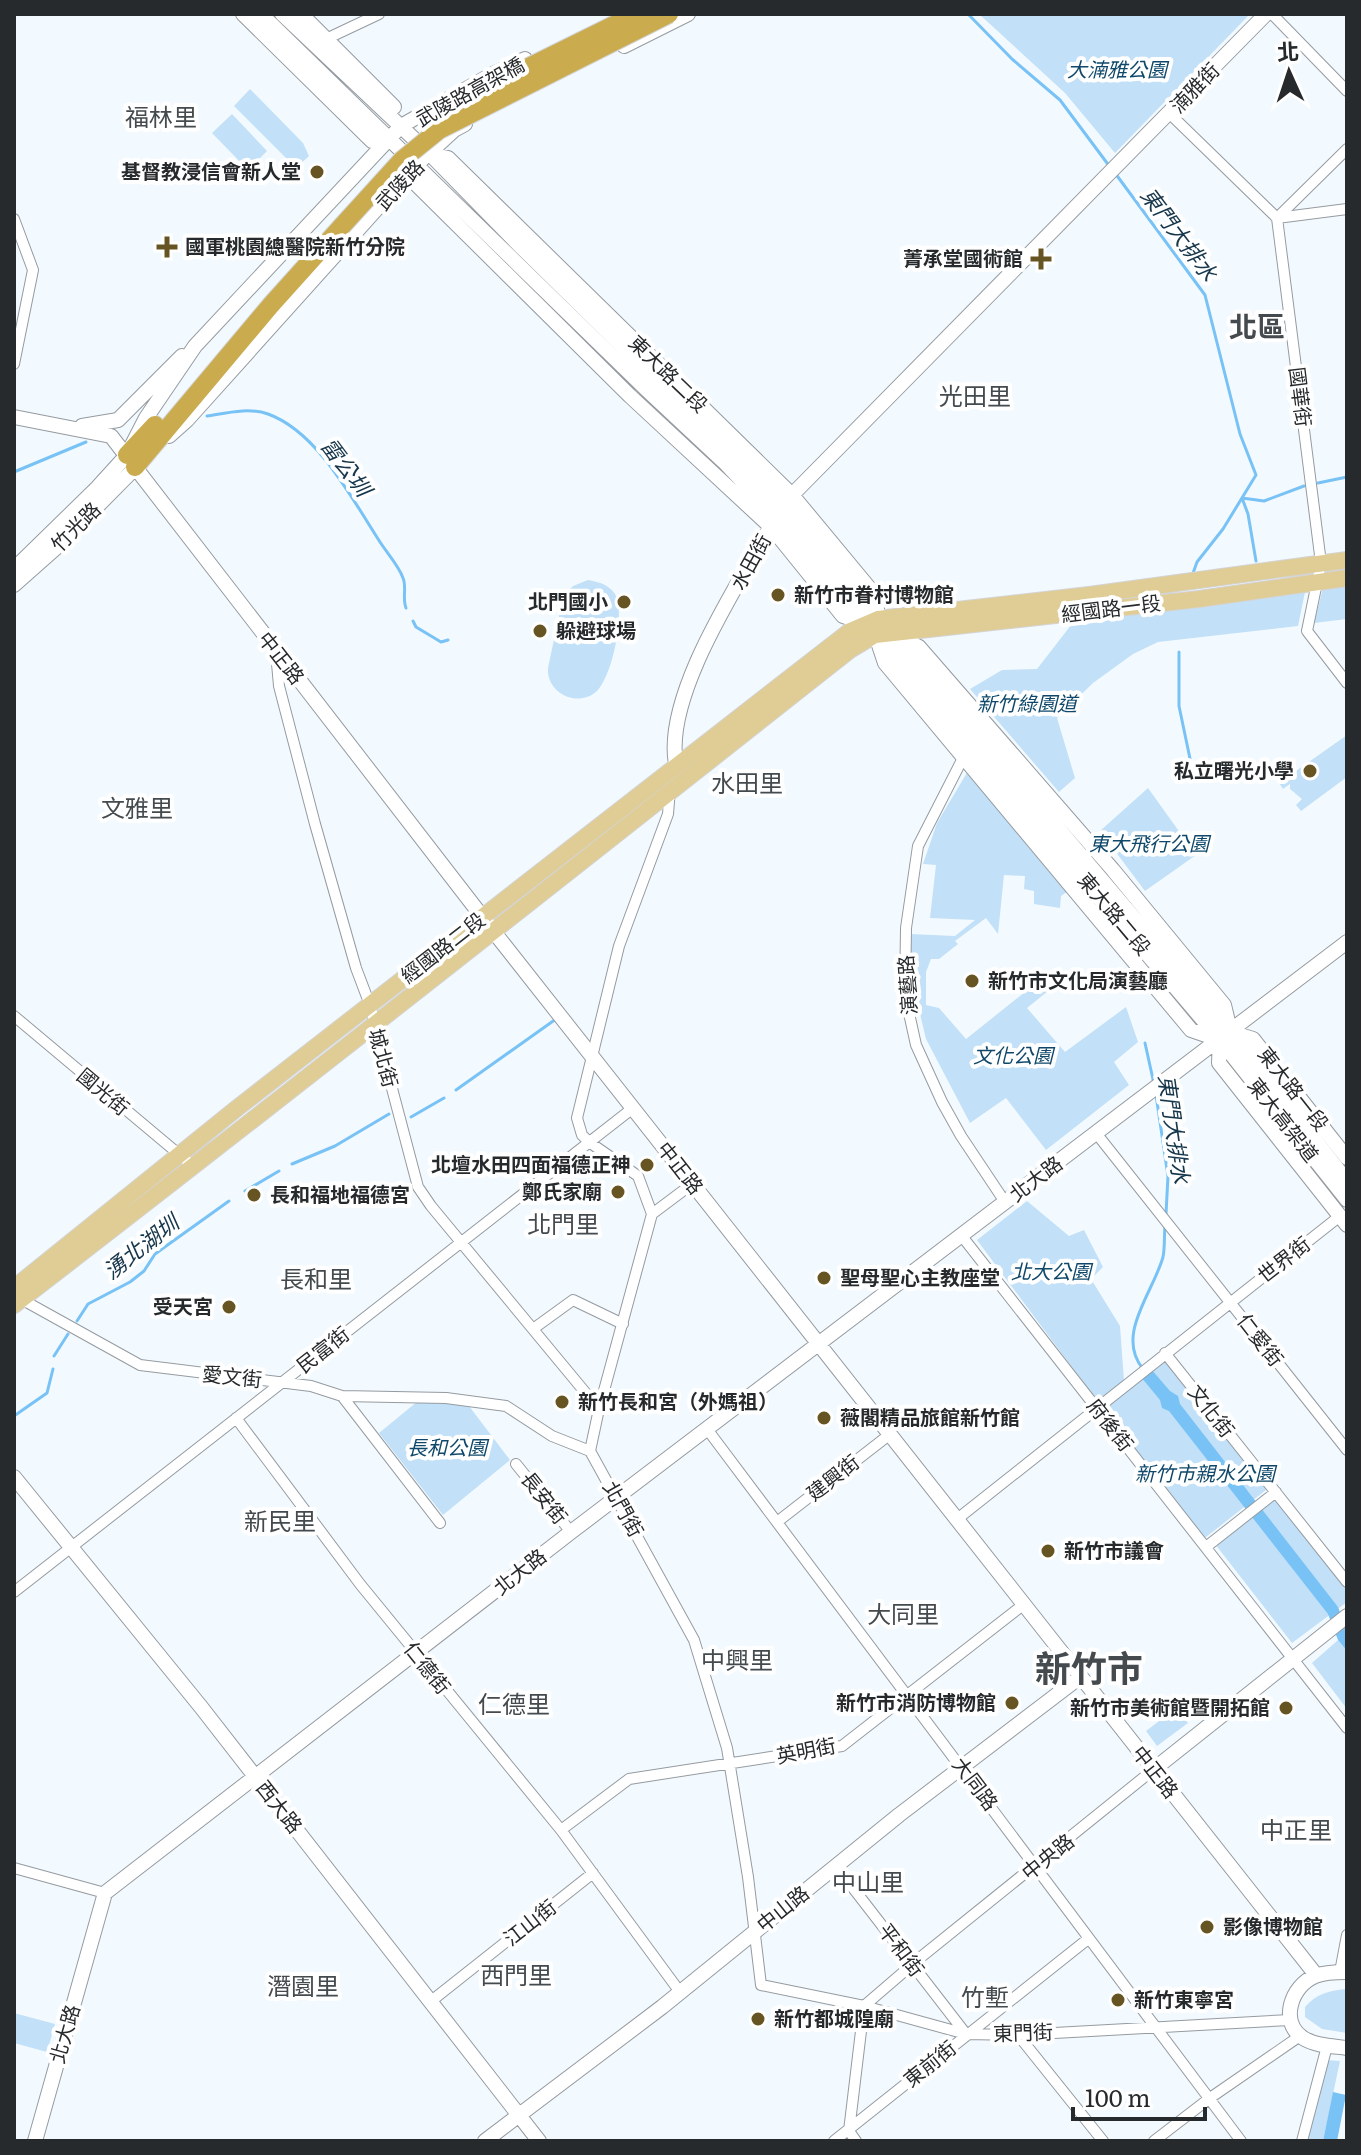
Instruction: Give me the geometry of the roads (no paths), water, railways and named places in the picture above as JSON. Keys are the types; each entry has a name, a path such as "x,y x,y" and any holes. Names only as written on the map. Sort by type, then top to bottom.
{"highway":[{"name":"武陵路高架橋","path":"131,461 271,305 404,145 449,110 524,68 636,14"},
{"path":"529,58 575,52 653,14"},
{"name":"武陵路高架橋","path":"339,223 402,160 439,130 669,14"},
{"path":"550,81 575,52"}],"main road":[{"name":"經國路一段","path":"877,628 1347,560"},
{"name":"經國路一段","path":"877,628 1199,599 1347,578"},
{"name":"經國路二段","path":"16,1297 186,1160 370,1005 676,764 841,637 877,628"},
{"name":"經國路二段","path":"186,1160 374,1025 877,628"}],"street":[{"name":"東大路二段","path":"243,14 372,141 389,137"},
{"name":"東大路二段","path":"261,14 389,137 416,165 417,185 630,396 780,511 875,595 877,628 885,663 1191,1030 1225,1036"},
{"name":"東大路二段","path":"282,14 430,154 448,158 780,511 978,751 1225,1036"},
{"name":"東大路二段","path":"301,14 399,112 401,126"},
{"path":"326,39 379,14"},
{"name":"武陵路","path":"131,461 146,418 195,346 401,126 493,74 619,14"},
{"name":"武陵路","path":"131,461 187,420 416,165 454,130 688,14"},
{"name":"湳雅街","path":"1105,177 1266,14"},
{"path":"1272,14 1347,91"},
{"path":"1170,114 1277,218"},
{"path":"1277,218 1347,149"},
{"name":"水田街","path":"593,1057 619,946 668,814 676,764 673,747 678,712 694,667 780,511 1105,177"},
{"path":"1277,218 1347,209"},
{"name":"國華街","path":"1277,218 1321,563 1307,631 1347,683"},
{"path":"14,219 33,270 14,364"},
{"path":"73,427 118,420 172,364 195,346"},
{"name":"中正路","path":"14,417 111,436 494,932 1316,1975"},
{"name":"竹光路","path":"14,569 97,488 131,461"},
{"name":"竹光路","path":"14,585 58,546 131,461"},
{"name":"東大路二段","path":"877,628 919,647 1115,873 1224,1005 1225,1036"},
{"name":"城北街","path":"276,652 279,686 315,824 356,968 370,1005 418,1187 599,1409"},
{"name":"演藝路","path":"964,756 918,846 906,928 905,995 916,1045 942,1102 1005,1202"},
{"path":"1225,1036 1347,942"},
{"name":"國光街","path":"14,1016 186,1160"},
{"name":"北大路","path":"35,2141 105,1893 571,1532 1225,1036"},
{"name":"東大路一段","path":"1343,1221 1219,1063 1225,1036 1253,1039 1347,1158"},
{"name":"東大高架道","path":"1225,1036 1347,1181"},
{"name":"東大高架道","path":"1225,1036 1347,1200"},
{"path":"590,1451 652,1214 638,1176 582,1135 577,1118 593,1057"},
{"name":"民富街","path":"14,1592 633,1108"},
{"name":"仁愛街","path":"1096,1133 1347,1450"},
{"path":"652,1214 692,1184"},
{"name":"世界街","path":"1096,1407 1231,1302 1343,1221"},
{"name":"府後街","path":"961,1235 1347,1728"},
{"name":"愛文街","path":"16,1297 140,1365 311,1386 342,1396 446,1398 506,1406 552,1436 590,1451"},
{"path":"533,1329 573,1300 623,1324"},
{"name":"文化街","path":"1165,1353 1347,1582"},
{"path":"342,1396 440,1523"},
{"path":"956,1520 1096,1407"},
{"name":"仁德街","path":"236,1418 415,1653 561,1830 680,1992"},
{"name":"大同路","path":"707,1429 1241,2141"},
{"name":"建興街","path":"777,1522 889,1435"},
{"name":"北門街","path":"590,1451 694,1640 730,1764 761,1985"},
{"name":"長安街","path":"516,1464 571,1532"},
{"name":"西大路","path":"14,1477 255,1777 539,2141"},
{"path":"1206,1547 1276,1492"},
{"name":"英明街","path":"561,1830 629,1779 842,1746 1023,1605"},
{"name":"中央路","path":"864,2006 1347,1616"},
{"name":"中山路","path":"485,2141 680,1992 836,1866 1080,1677"},
{"name":"平和街","path":"836,1866 966,2034"},
{"path":"14,1868 105,1893"},
{"name":"江山街","path":"430,2002 593,1873"},
{"path":"1347,1935 1343,1972 1316,1975 1297,1989 1292,1998 1290,2020 1300,2036 1327,2046 1347,2048"},
{"name":"東前街","path":"834,2141 1088,1939"},
{"name":"東門街","path":"761,1985 864,2006 966,2034 1018,2035 1290,2020"},
{"path":"856,2141 849,2131 864,2006"},
{"path":"1018,2035 1103,2141"},
{"path":"1154,2141 1300,2036"},
{"path":"1302,2141 1327,2046"}],"water":[{"path":"1151,1369 1178,1396 1180,1404 1338,1607 1347,1630 1347,1651 1338,1640 1328,1614 1169,1411 1162,1408 1160,1400 1141,1377"},
{"path":"1333,2092 1346,2095 1337,2141 1323,2141"}],"waterway":[{"name":"東門大排水","path":"968,14 1012,59 1060,100 1110,167"},
{"name":"東門大排水","path":"1115,173 1205,295 1240,434 1256,475 1223,529 1197,562 1192,576"},
{"name":"雷公圳","path":"207,416 238,411 261,412 286,423 303,436 345,487 399,569 404,581 406,608"},
{"name":"雷公圳","path":"14,472 86,442"},
{"path":"1318,483 1347,477"},
{"name":"東門大排水","path":"1256,561 1242,498 1264,501 1304,486"},
{"name":"雷公圳","path":"413,621 416,627 441,642 448,640"},
{"name":"東門大排水","path":"1179,652 1179,706 1193,773"},
{"name":"湧北湖圳","path":"456,1090 556,1019"},
{"name":"東門大排水","path":"1145,1043 1154,1084"},
{"name":"東門大排水","path":"1156,1095 1168,1176 1166,1214"},
{"name":"湧北湖圳","path":"411,1117 444,1098"},
{"name":"湧北湖圳","path":"292,1164 335,1146 389,1114"},
{"path":"245,1191 279,1171"},
{"name":"湧北湖圳","path":"77,1321 88,1304 130,1282 144,1271 155,1254 229,1201"},
{"name":"東門大排水","path":"1143,1369 1135,1356 1134,1328 1163,1257 1165,1226"},
{"name":"湧北湖圳","path":"54,1356 68,1334"},
{"name":"湧北湖圳","path":"14,1416 47,1393 53,1369"}],"place":[{"name":"基督教浸信會新人堂","path":"317,172"},
{"name":"國軍桃園總醫院新竹分院","path":"167,247"},
{"name":"菁承堂國術館","path":"1041,259"},
{"name":"新竹市眷村博物館","path":"778,595"},
{"name":"北門國小","path":"624,602"},
{"name":"躲避球場","path":"540,631"},
{"name":"私立曙光小學","path":"1310,771"},
{"name":"新竹市文化局演藝廳","path":"972,981"},
{"name":"北壇水田四面福德正神","path":"647,1165"},
{"name":"鄭氏家廟","path":"618,1192"},
{"name":"長和福地福德宮","path":"254,1195"},
{"name":"聖母聖心主教座堂","path":"824,1278"},
{"name":"受天宮","path":"229,1307"},
{"name":"新竹長和宮（外媽祖）","path":"562,1402"},
{"name":"薇閣精品旅館新竹館","path":"824,1418"},
{"name":"新竹市議會","path":"1048,1551"},
{"name":"新竹市消防博物館","path":"1012,1703"},
{"name":"新竹市美術館暨開拓館","path":"1286,1708"},
{"name":"影像博物館","path":"1207,1927"},
{"name":"新竹東寧宮","path":"1118,2000"},
{"name":"新竹都城隍廟","path":"758,2019"}],"district":[{"name":"福林里","path":"161,118"},
{"name":"北區","path":"1257,327"},
{"name":"光田里","path":"975,397"},
{"name":"水田里","path":"747,784"},
{"name":"文雅里","path":"137,809"},
{"name":"北門里","path":"563,1225"},
{"name":"長和里","path":"316,1280"},
{"name":"新民里","path":"280,1522"},
{"name":"大同里","path":"903,1615"},
{"name":"中興里","path":"737,1661"},
{"name":"新竹市","path":"1089,1669"},
{"name":"仁德里","path":"514,1705"},
{"name":"中正里","path":"1296,1831"},
{"name":"中山里","path":"868,1883"},
{"name":"西門里","path":"516,1976"},
{"name":"潛園里","path":"303,1987"},
{"name":"竹塹","path":"985,1998"}],"park label":[{"name":"大湳雅公園","path":"1117,70"},
{"name":"新竹綠園道","path":"1027,704"},
{"name":"東大飛行公園","path":"1149,844"},
{"name":"文化公園","path":"1013,1056"},
{"name":"北大公園","path":"1051,1272"},
{"name":"長和公園","path":"447,1448"},
{"name":"新竹市親水公園","path":"1205,1474"}]}
